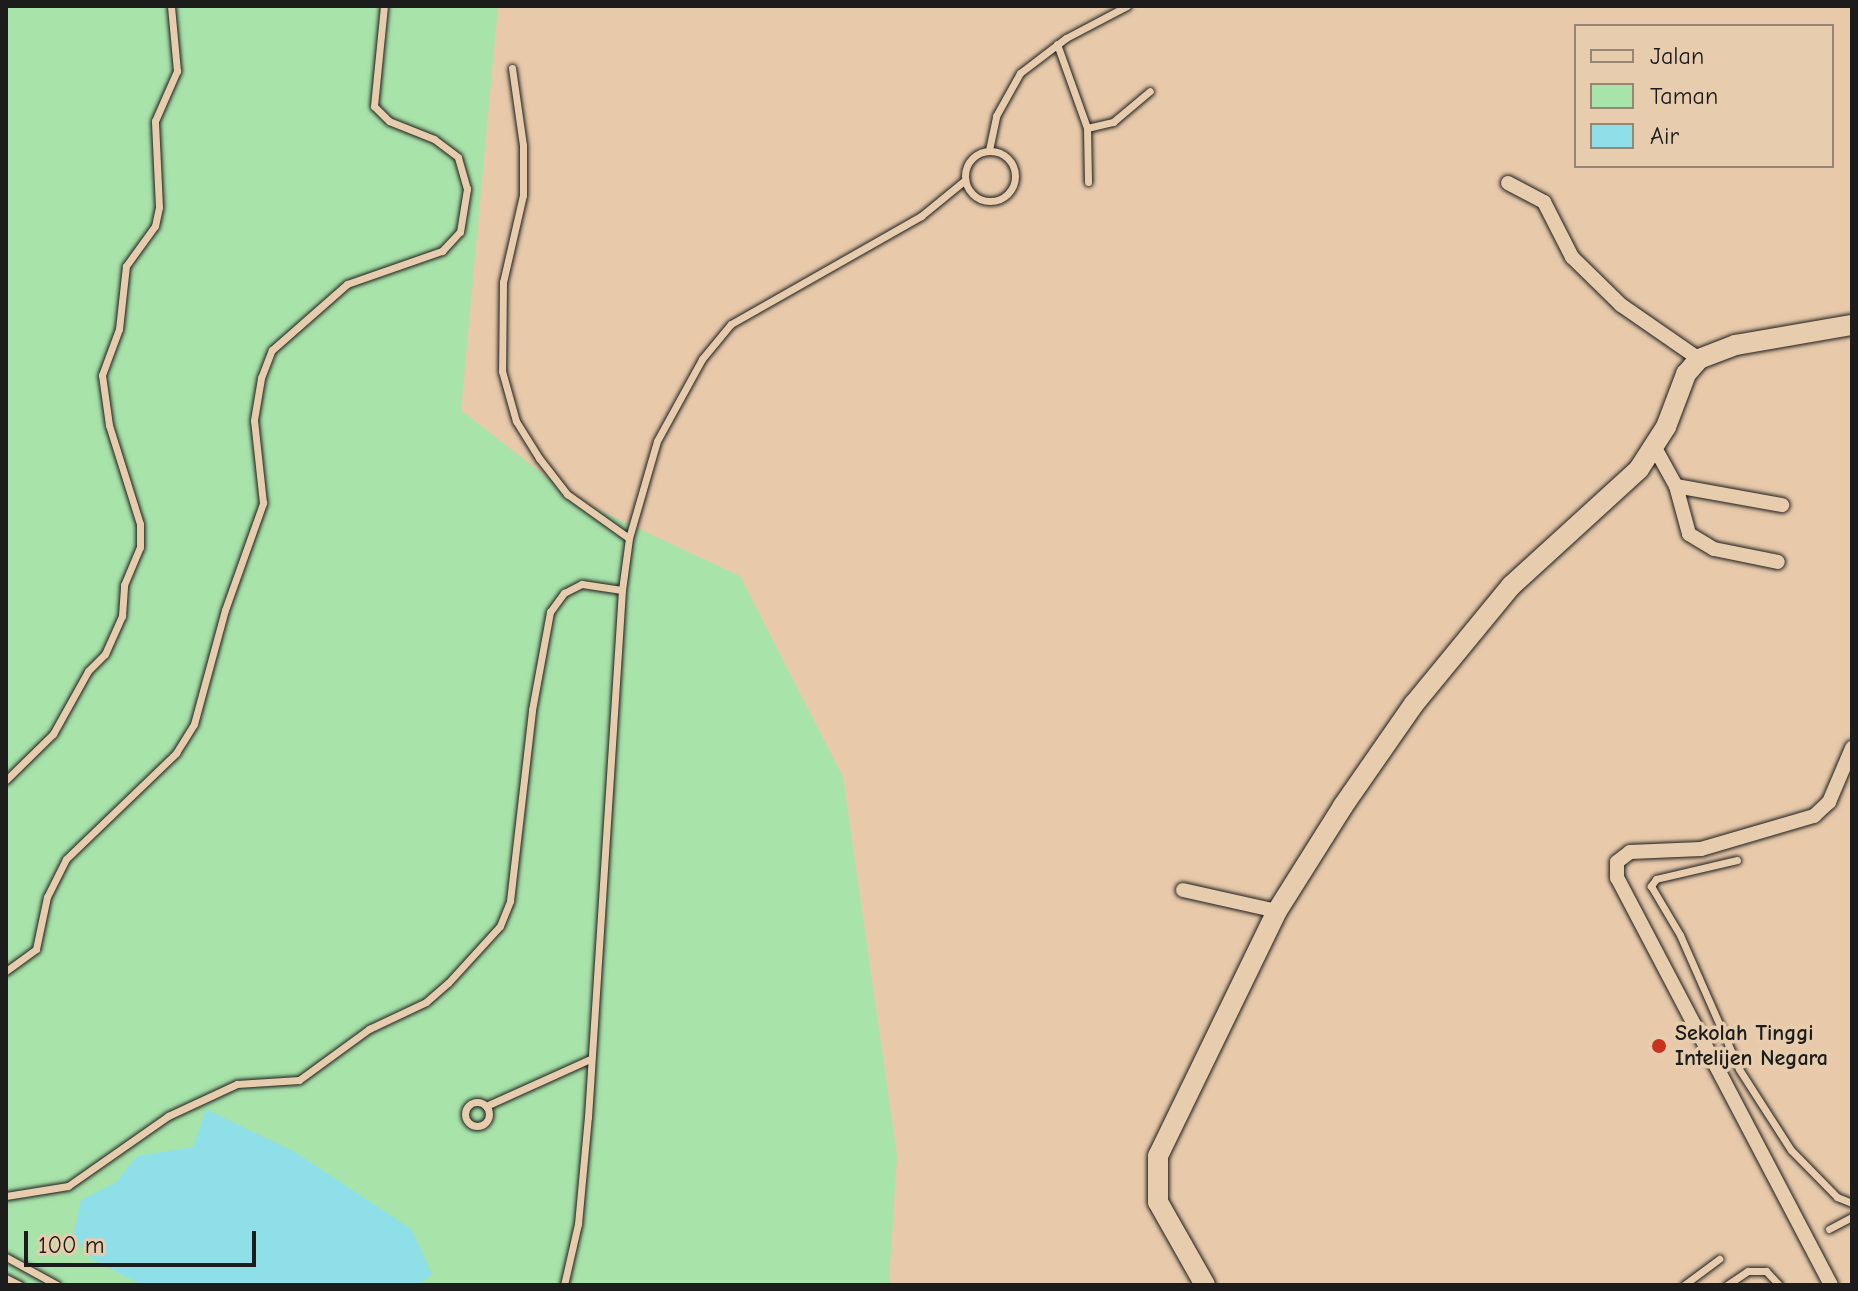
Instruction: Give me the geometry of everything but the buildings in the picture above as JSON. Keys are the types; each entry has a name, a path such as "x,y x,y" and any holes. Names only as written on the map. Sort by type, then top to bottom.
{"street":[{"path":"1508,183 1544,202 1564,246 1621,305 1699,359"},
{"path":"1205,1285 1158,1202 1154,1171 1277,911 1343,806 1443,669 1511,586 1655,448 1686,374 1699,359 1736,345 1852,325"},
{"path":"1655,448 1676,486 1682,519 1694,538 1727,553 1778,562"},
{"path":"1676,486 1782,505"},
{"path":"1831,1285 1617,878 1617,862 1630,852 1694,850 1814,816 1829,802 1852,748"},
{"path":"1183,890 1277,911"}],"lane":[{"path":"6,780 53,734 88,671 105,654 122,616 124,585 140,547 135,499 109,425 102,375 119,329 126,266 155,226 159,207 155,121 177,71 171,6"},
{"path":"6,971 36,949 47,897 66,859 176,753 194,724 225,610 263,503 254,420 261,378 272,350 347,284 442,251 460,232 467,189 458,157 434,139 389,121 374,106 384,6"},
{"path":"989,150 1011,162 1015,179 1009,192 985,201 970,192 965,180 968,163 989,150 1006,93 1020,73 1057,44 1127,6"},
{"path":"1057,44 1087,128 1088,182"},
{"path":"512,68 523,145 523,195 503,282 502,371 516,421 539,458 567,494 629,538"},
{"path":"1087,128 1113,122 1150,91"},
{"path":"564,1285 578,1224 622,590 629,538 657,441 702,359 731,324 921,216 965,180"},
{"path":"6,1196 68,1186 168,1116 237,1084 299,1080 369,1029 426,1002 448,983 500,926 510,901 530,722 550,612 564,593 582,584 622,590"},
{"path":"1737,860 1656,879 1651,886 1680,935 1746,1080 1791,1150 1837,1197 1852,1203"},
{"path":"486,1106 590,1059"},
{"path":"1829,1229 1852,1217"},
{"path":"6,1257 57,1285"},
{"path":"1684,1285 1719,1259"},
{"path":"1727,1285 1748,1271 1766,1271 1779,1285"},
{"path":"6,1278 20,1285"}],"green space":[{"path":"6,6 498,6 461,410 575,499 740,576 843,777 897,1155 889,1285 6,1285"}],"water":[{"path":"206,1109 295,1152 411,1229 432,1274 419,1285 142,1285 92,1259 73,1236 81,1200 115,1183 137,1156 193,1147"}],"place":[{"name":"Sekolah Tinggi Intelijen Negara","path":"1659,1046"}]}
